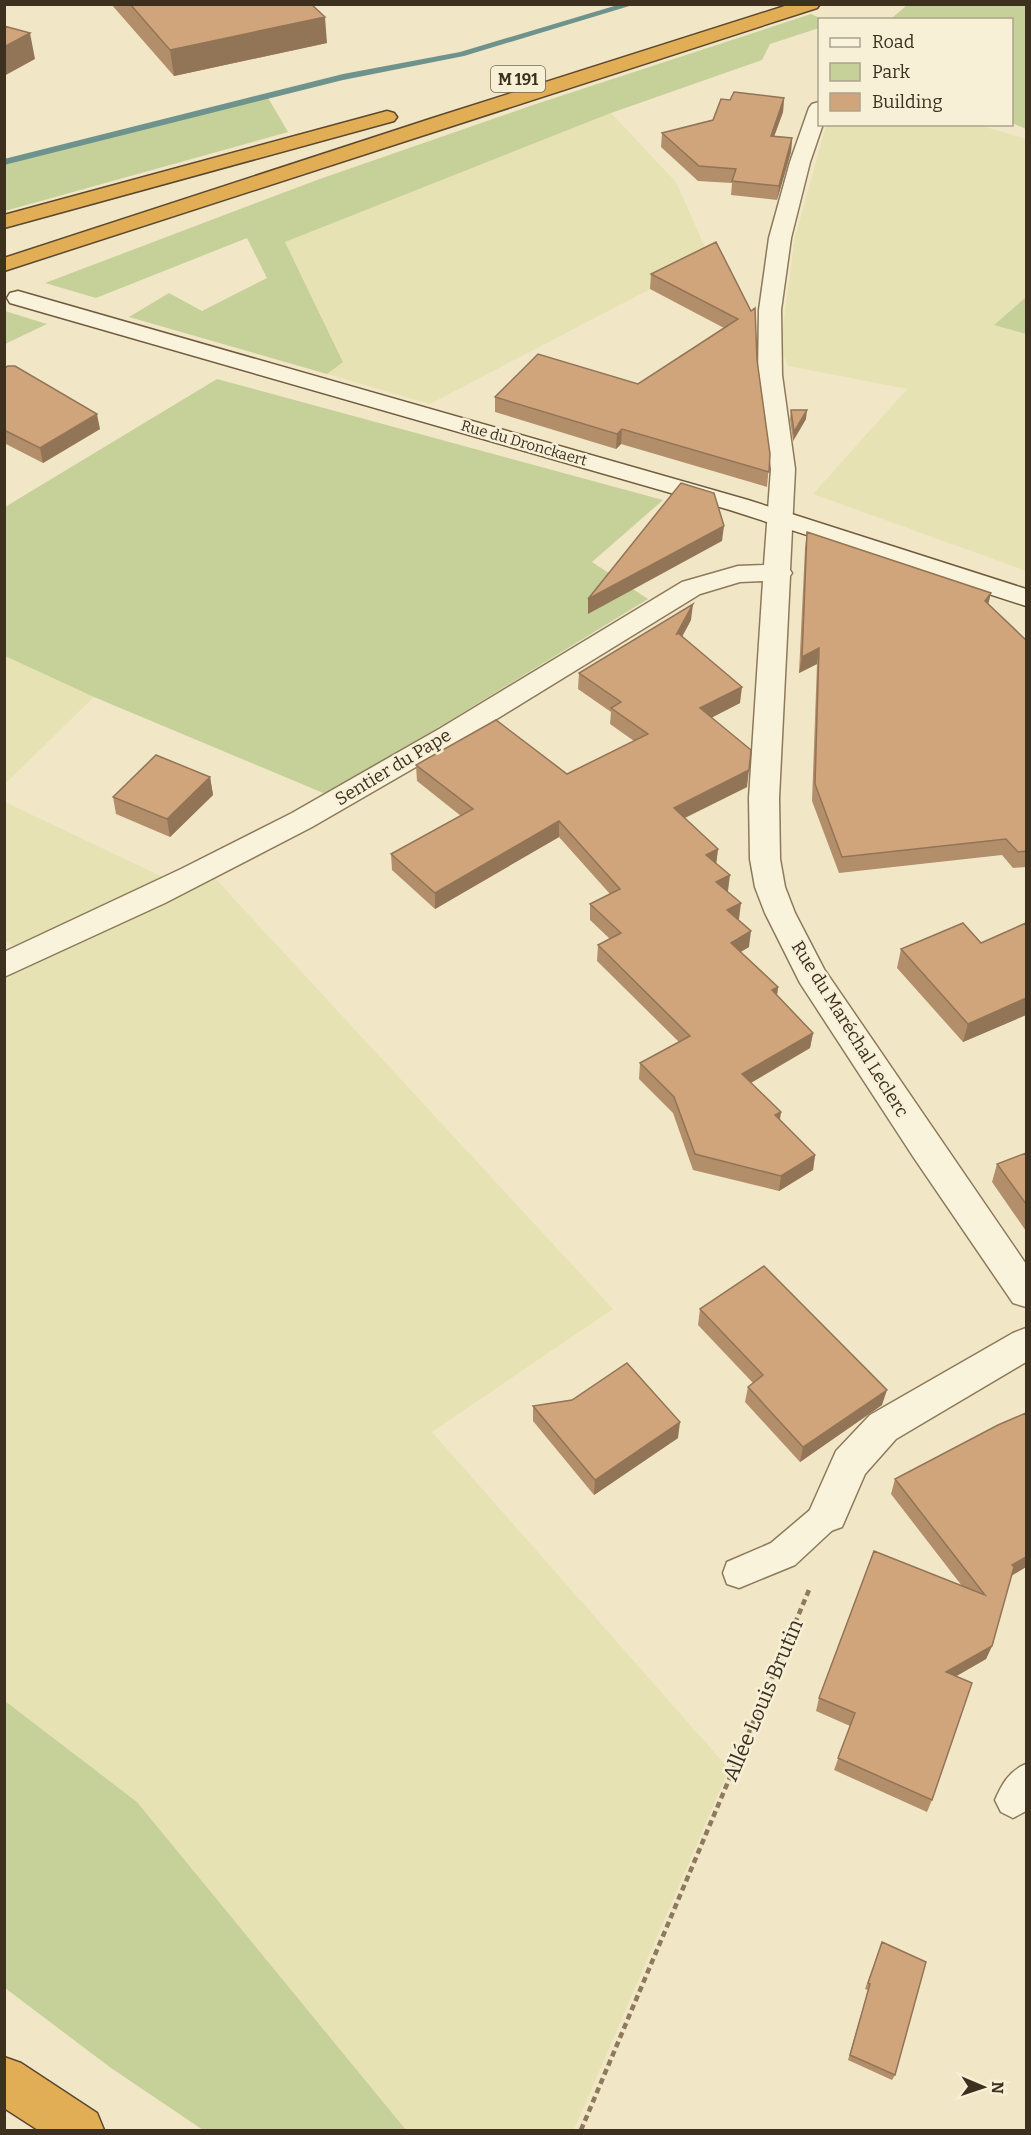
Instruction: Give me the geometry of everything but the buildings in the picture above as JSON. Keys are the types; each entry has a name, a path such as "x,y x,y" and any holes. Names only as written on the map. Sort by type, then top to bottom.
{"highway":[{"name":"M 191","path":"462,95 780,4"},
{"name":"M 191","path":"4,265 440,122 811,4"},
{"path":"4,222 405,112"},
{"path":"11,290 440,122"},
{"path":"4,239 257,154"},
{"path":"4,2080 80,2130"}],"street":[{"name":"Rue du Maréchal Leclerc","path":"818,111 798,171 780,238 772,288 769,332 770,375 783,470 764,798 764,837 770,887 794,944 811,975 926,1148 1026,1292"},
{"name":"Rue du Dronckaert","path":"11,290 781,519 1026,598"},
{"name":"Sentier du Pape","path":"4,966 245,850 329,804 691,588 738,574 778,573"},
{"path":"828,1514 850,1462 883,1427 1026,1344"}],"lane":[{"path":"739,1573 783,1554 828,1514"}],"path":[{"name":"Allée Louis Brutin","path":"581,2130 811,1586"}],"shaded area":[{"path":"611,113 676,182 710,258 430,404 327,374 343,361 285,242"},
{"path":"826,126 982,126 1026,139 1026,297 994,325 1026,334 1026,571 813,494 907,389 788,366 780,348 795,237"},
{"path":"5,656 94,697 5,784"},
{"path":"5,802 165,878 14,946 5,941"},
{"path":"213,876 613,1309 432,1432 729,1769 574,2130 406,2130 137,1802 5,1701 4,971"}],"green space":[{"path":"908,4 1026,5 1026,129 1013,123 1013,18 892,18"},
{"path":"811,14 820,18 818,28 770,44 762,60 611,113 285,242 343,362 327,374 129,317 169,293 202,311 267,278 247,238 96,298 45,283 317,180 530,106"},
{"path":"267,96 288,132 5,211 5,162"},
{"path":"1026,297 1026,334 994,325"},
{"path":"5,311 47,324 5,344"},
{"path":"217,379 663,500 592,562 648,599 328,795 94,697 5,656 5,507"},
{"path":"5,1701 137,1802 406,2130 203,2130 111,2068 5,1988"}],"waterway":[{"path":"4,162 343,77 461,54 632,4"}]}
